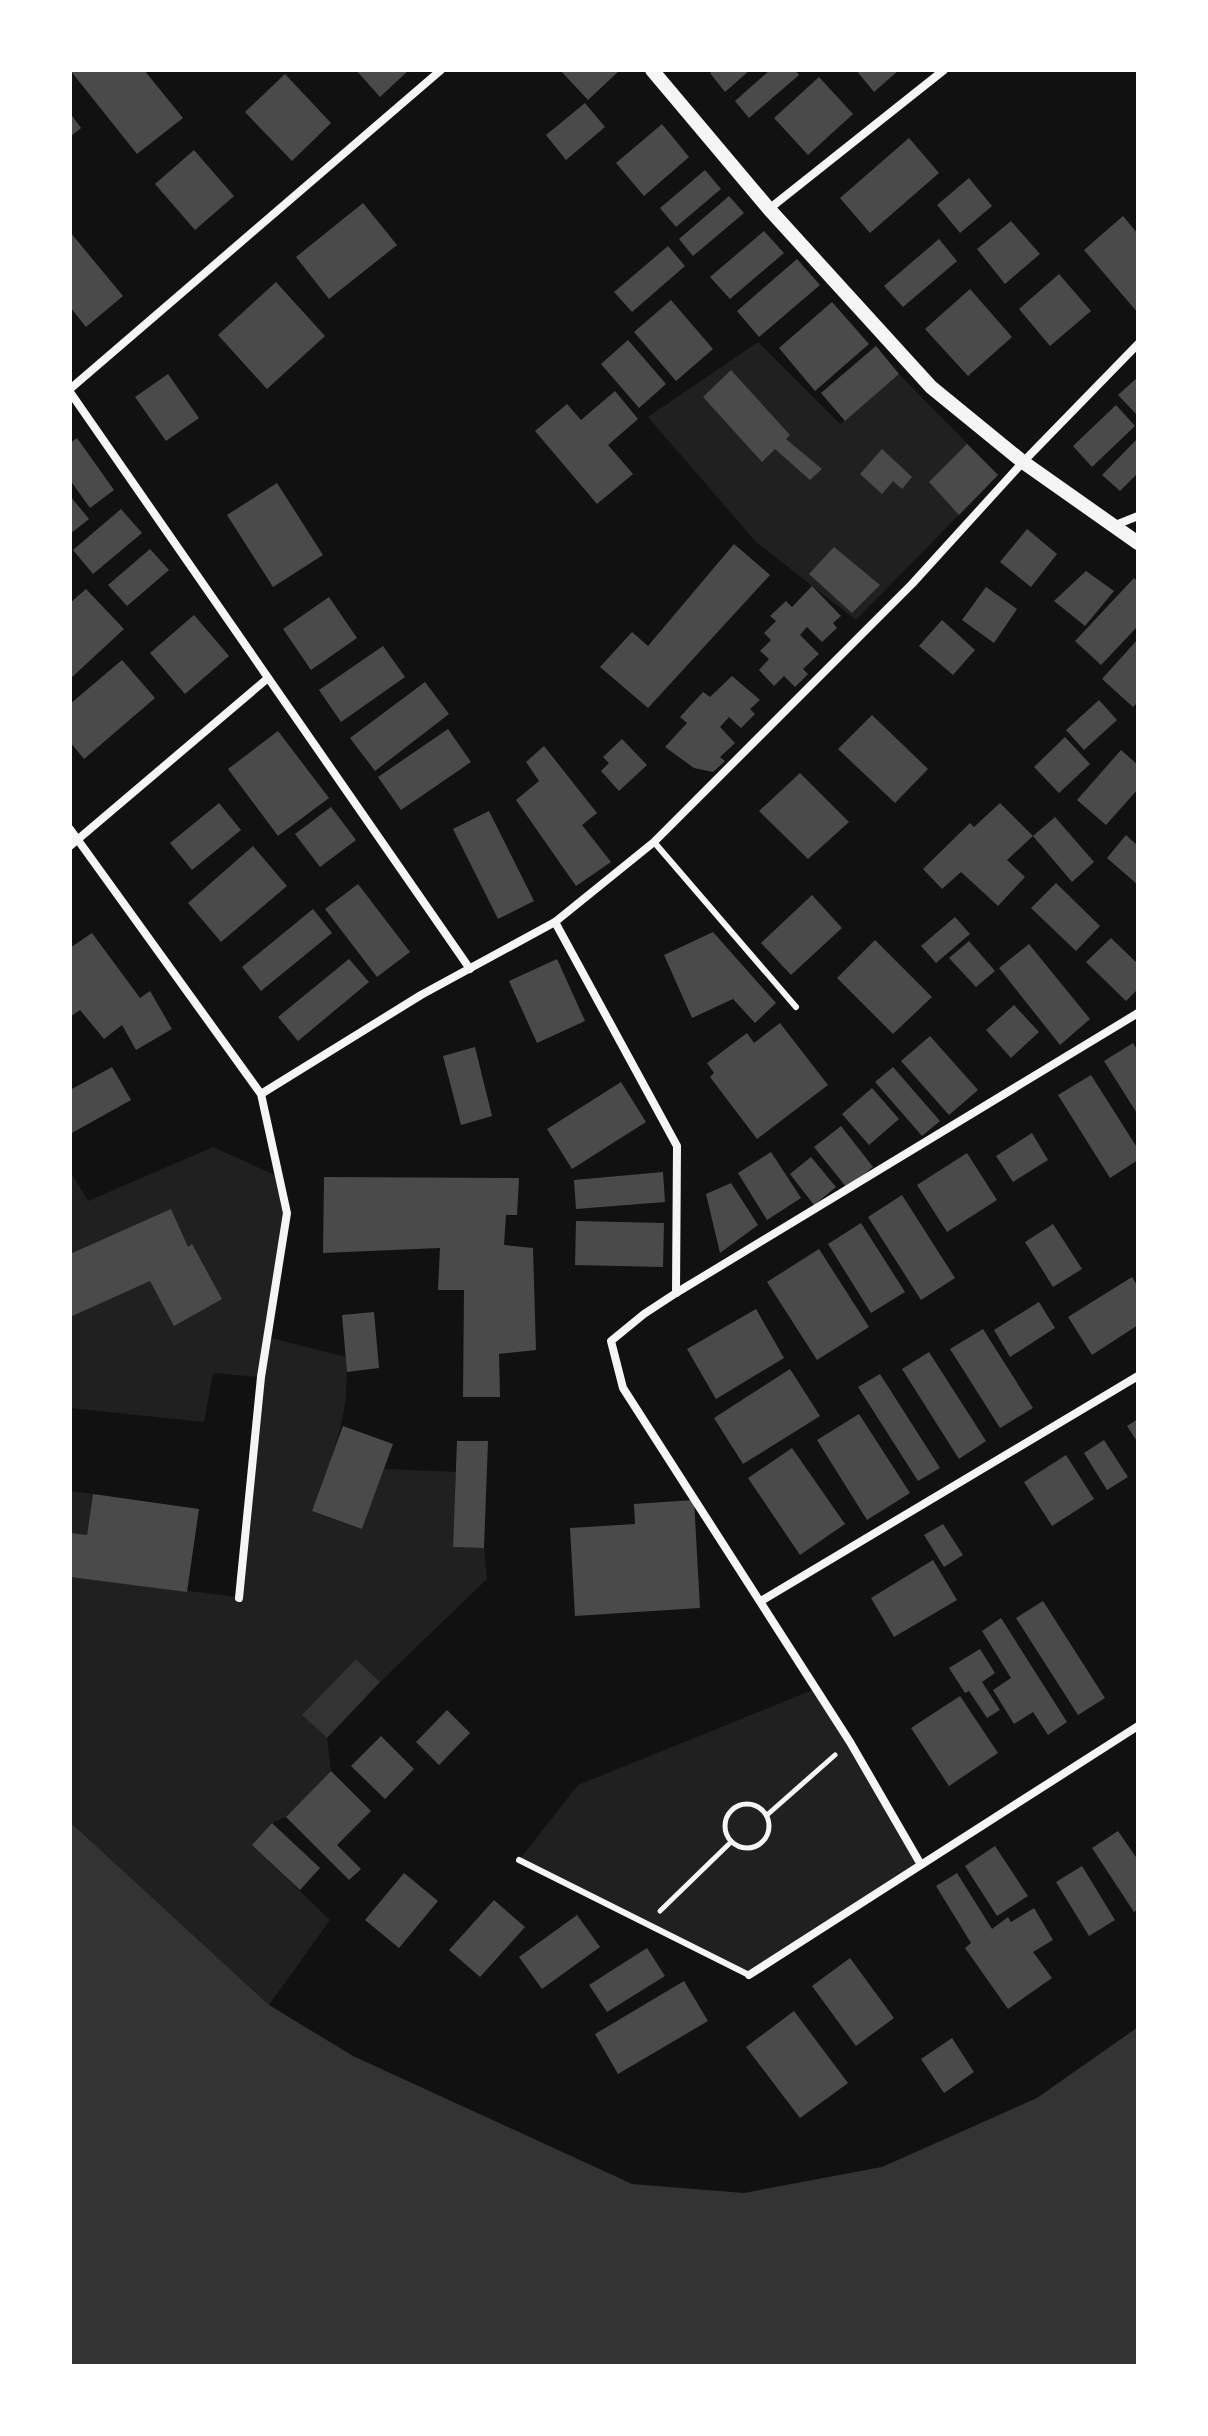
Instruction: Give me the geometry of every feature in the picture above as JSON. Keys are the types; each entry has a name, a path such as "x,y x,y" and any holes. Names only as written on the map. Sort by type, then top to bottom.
{"street":[{"path":"441,70 70,390 470,969"},
{"path":"769,209 944,70"},
{"path":"657,72 769,209 931,387 1023,462 1111,527 1138,543"},
{"path":"261,1094 421,995 555,922 654,842 912,584 1023,462 1138,344"},
{"path":"1111,527 1138,516"},
{"path":"70,846 268,678"},
{"path":"70,829 261,1094 287,1213 261,1377 239,1598"},
{"path":"555,922 677,1146 676,1293"},
{"path":"920,1863 850,1742 623,1388 611,1341 676,1293 1138,1013"},
{"path":"761,1601 1138,1376"},
{"path":"749,1975 1138,1726"}],"lane":[{"path":"654,842 796,1007"},
{"path":"519,1860 749,1975"}],"path":[{"path":"767,1815 850,1742"},
{"path":"748,1803 756,1805 767,1815 767,1836 757,1846 744,1848 731,1842 724,1828 725,1820 734,1808 748,1803"},
{"path":"647,1924 731,1842"}],"shaded area":[{"path":"758,342 840,424 899,374 998,475 856,620 756,542 648,417"},
{"path":"213,1147 279,1177 287,1213 267,1337 346,1357 343,1417 312,1511 362,1529 384,1469 456,1472 453,1547 484,1548 487,1579 380,1682 356,1659 303,1716 327,1738 331,1771 286,1817 272,1823 252,1845 330,1920 269,2005 70,1822 70,1577 239,1597 260,1377 213,1373 204,1422 70,1408 70,1171 88,1201"},
{"path":"70,1491 93,1494 87,1535 72,1533 70,1546"},
{"path":"356,1659 380,1682 327,1738 302,1715"},
{"path":"815,1689 920,1863 749,1975 519,1860 578,1785"},
{"path":"70,1822 269,2005 353,2056 632,2184 744,2193 882,2167 1037,2098 1138,2027 1138,2366 70,2366"}],"building":[{"path":"70,70 144,70 183,118 137,154"},
{"path":"356,70 409,70 380,97"},
{"path":"560,70 620,70 588,100"},
{"path":"714,70 750,70 725,92 710,73"},
{"path":"770,70 795,70 799,75 749,118 735,101"},
{"path":"856,70 899,70 874,92"},
{"path":"285,74 331,123 292,161 245,112"},
{"path":"819,77 853,114 808,155 774,118"},
{"path":"585,103 605,127 566,160 546,135"},
{"path":"70,113 81,128 70,137"},
{"path":"662,124 689,157 644,196 616,163"},
{"path":"909,138 939,173 870,233 840,198"},
{"path":"194,150 234,196 195,230 155,184"},
{"path":"705,170 721,189 676,227 660,208"},
{"path":"969,178 992,206 960,233 937,205"},
{"path":"729,196 744,213 693,256 679,239"},
{"path":"363,203 397,245 329,299 296,257"},
{"path":"1123,216 1138,234 1138,313 1084,250"},
{"path":"1011,221 1040,254 1005,284 977,249"},
{"path":"764,231 784,253 730,299 710,277"},
{"path":"70,232 123,296 86,327 70,307"},
{"path":"939,239 957,261 903,307 884,286"},
{"path":"668,246 685,266 632,312 614,292"},
{"path":"797,259 820,285 759,337 737,311"},
{"path":"1059,274 1091,311 1050,346 1019,309"},
{"path":"276,282 325,336 267,389 218,335"},
{"path":"970,289 1012,337 968,376 925,329"},
{"path":"671,300 713,349 676,381 634,332"},
{"path":"832,302 869,344 815,391 779,348"},
{"path":"628,340 666,384 639,408 601,364"},
{"path":"876,346 899,374 845,421 821,393"},
{"path":"731,370 790,435 786,439 822,469 810,480 775,449 762,462 703,397"},
{"path":"168,374 199,418 166,441 135,397"},
{"path":"1138,377 1138,416 1118,395"},
{"path":"615,391 638,419 608,445 633,474 597,504 535,431 567,404 581,420"},
{"path":"1116,405 1135,426 1092,467 1073,446"},
{"path":"77,438 114,490 90,508 70,480 70,443"},
{"path":"1138,438 1138,473 1120,491 1102,475"},
{"path":"967,444 998,475 959,515 929,482"},
{"path":"882,449 912,477 902,489 893,481 882,494 860,474"},
{"path":"277,483 323,555 273,587 227,515"},
{"path":"70,496 89,519 70,534"},
{"path":"121,509 142,533 93,574 73,550"},
{"path":"1027,529 1057,554 1031,587 1000,562"},
{"path":"734,544 770,575 648,708 600,667 632,632 648,646"},
{"path":"834,547 880,585 852,613 809,574"},
{"path":"150,549 169,570 127,606 108,585"},
{"path":"1086,571 1114,591 1085,626 1054,601"},
{"path":"1134,578 1138,582 1138,626 1101,665 1075,641"},
{"path":"812,586 841,616 833,623 837,628 822,642 807,627 800,635 819,654 803,669 808,674 795,687 784,676 774,686 759,670 769,659 760,651 771,640 764,633 776,621 770,616 786,601 792,607"},
{"path":"986,587 1017,609 994,643 962,620"},
{"path":"86,589 124,629 70,679 70,603"},
{"path":"329,597 357,638 311,670 283,629"},
{"path":"194,615 229,656 185,694 150,653"},
{"path":"942,620 975,650 953,675 919,646"},
{"path":"1138,639 1138,702 1133,707 1102,679"},
{"path":"383,646 405,677 341,722 319,690"},
{"path":"122,660 155,698 84,759 70,742 70,704"},
{"path":"732,676 760,700 750,709 755,714 741,728 729,717 720,727 735,743 720,757 725,761 713,772 694,768 665,747 687,723 680,717 703,692 710,697"},
{"path":"425,682 449,714 375,771 350,738"},
{"path":"1099,700 1117,720 1084,750 1066,730"},
{"path":"872,715 928,769 895,803 838,749"},
{"path":"448,729 471,762 401,810 378,777"},
{"path":"278,731 329,798 278,836 228,769"},
{"path":"1065,737 1090,764 1059,793 1034,767"},
{"path":"622,739 647,765 619,791 601,771 609,763 603,757"},
{"path":"544,746 597,813 582,825 611,862 576,886 516,800 539,781 526,762"},
{"path":"1121,750 1138,765 1138,789 1106,825 1077,800"},
{"path":"800,773 849,822 808,859 759,811"},
{"path":"219,803 241,830 192,870 170,843"},
{"path":"1000,803 1033,836 1007,860 1025,877 998,906 961,872 942,889 923,869 970,823 974,827"},
{"path":"331,807 356,840 320,867 295,834"},
{"path":"489,811 534,901 498,919 453,829"},
{"path":"1055,817 1094,862 1072,882 1033,836"},
{"path":"1126,835 1138,846 1138,885 1107,858"},
{"path":"253,846 287,886 221,942 188,903"},
{"path":"1056,883 1100,926 1076,951 1031,908"},
{"path":"358,884 410,952 377,977 325,909"},
{"path":"812,895 842,928 791,975 761,943"},
{"path":"313,909 332,933 261,991 242,967"},
{"path":"955,917 970,934 936,963 921,946"},
{"path":"713,932 776,1003 755,1023 733,999 692,1018 664,955"},
{"path":"92,933 140,998 150,991 172,1029 136,1050 122,1025 104,1039 80,1010 70,1017 70,948"},
{"path":"1111,938 1138,964 1138,989 1126,1001 1086,962"},
{"path":"875,940 932,997 893,1034 837,978"},
{"path":"969,941 995,971 976,987 949,958"},
{"path":"1029,944 1090,1019 1060,1045 999,968"},
{"path":"349,959 369,982 298,1041 278,1017"},
{"path":"557,959 585,1021 537,1043 509,981"},
{"path":"1014,1005 1039,1032 1011,1058 986,1030"},
{"path":"780,1023 828,1085 757,1139 710,1077 714,1073 707,1063 747,1033 754,1043"},
{"path":"930,1036 978,1090 949,1115 901,1061"},
{"path":"1133,1043 1138,1051 1138,1115 1104,1061"},
{"path":"475,1047 492,1116 461,1125 443,1056"},
{"path":"112,1067 131,1100 70,1134 70,1090"},
{"path":"893,1067 940,1121 922,1136 875,1082"},
{"path":"1091,1075 1138,1149 1138,1160 1110,1178 1058,1095"},
{"path":"621,1082 646,1122 572,1169 547,1129"},
{"path":"872,1088 899,1119 869,1145 842,1114"},
{"path":"841,1126 873,1167 847,1188 814,1147"},
{"path":"1032,1133 1048,1160 1013,1182 996,1156"},
{"path":"771,1152 801,1198 767,1220 738,1173"},
{"path":"967,1153 997,1200 947,1232 917,1185"},
{"path":"811,1157 836,1187 814,1205 790,1174"},
{"path":"663,1172 665,1202 576,1209 574,1180"},
{"path":"324,1177 519,1178 517,1215 506,1215 504,1245 533,1248 536,1350 499,1354 500,1397 463,1397 464,1290 438,1290 440,1248 323,1253"},
{"path":"731,1183 758,1225 720,1253 706,1194"},
{"path":"902,1195 955,1278 921,1300 868,1217"},
{"path":"171,1209 188,1247 192,1244 222,1299 174,1326 150,1281 70,1317 70,1254"},
{"path":"576,1221 664,1223 663,1267 575,1265"},
{"path":"861,1223 905,1292 871,1313 828,1244"},
{"path":"1053,1224 1082,1269 1053,1287 1025,1242"},
{"path":"819,1249 869,1327 817,1360 767,1282"},
{"path":"1132,1277 1138,1287 1138,1325 1092,1355 1068,1317"},
{"path":"1039,1302 1055,1328 1010,1357 994,1330"},
{"path":"756,1309 784,1358 716,1399 687,1349"},
{"path":"374,1312 379,1368 347,1372 342,1315"},
{"path":"983,1329 1033,1408 1000,1428 950,1349"},
{"path":"929,1352 986,1441 959,1459 902,1369"},
{"path":"790,1369 820,1416 743,1464 714,1418"},
{"path":"880,1374 940,1468 918,1481 858,1387"},
{"path":"859,1414 910,1493 867,1520 817,1440"},
{"path":"1138,1419 1138,1443 1127,1426"},
{"path":"343,1426 393,1444 362,1529 312,1511"},
{"path":"1104,1440 1128,1477 1107,1490 1084,1453"},
{"path":"457,1441 488,1441 484,1548 453,1547"},
{"path":"792,1448 845,1524 800,1555 748,1478"},
{"path":"1066,1455 1094,1499 1052,1526 1024,1482"},
{"path":"93,1494 199,1509 187,1592 70,1577 72,1533 87,1535"},
{"path":"694,1500 700,1608 575,1616 570,1528 635,1524 634,1504"},
{"path":"943,1524 963,1555 944,1567 924,1535"},
{"path":"933,1560 957,1600 894,1637 871,1598"},
{"path":"1043,1601 1105,1698 1078,1715 1016,1618"},
{"path":"1001,1618 1067,1722 1048,1735 1033,1712 1014,1724 993,1690 1011,1678 982,1631"},
{"path":"980,1649 995,1673 982,1682 1000,1710 987,1718 949,1668"},
{"path":"960,1696 998,1753 949,1786 911,1728"},
{"path":"447,1710 470,1733 439,1765 416,1742"},
{"path":"381,1736 414,1769 385,1799 351,1766"},
{"path":"331,1771 371,1811 337,1845 361,1869 349,1880 286,1817"},
{"path":"272,1823 320,1868 300,1890 252,1845"},
{"path":"1118,1831 1138,1860 1138,1909 1134,1912 1092,1848"},
{"path":"995,1846 1028,1896 997,1916 965,1866"},
{"path":"1082,1866 1115,1920 1089,1936 1056,1882"},
{"path":"404,1873 438,1901 399,1948 365,1920"},
{"path":"957,1873 992,1929 1008,1917 1011,1922 1034,1908 1053,1940 1033,1952 1052,1978 1008,2009 965,1948 971,1943 936,1886"},
{"path":"494,1900 525,1927 480,1977 449,1950"},
{"path":"577,1915 600,1947 542,1989 519,1957"},
{"path":"647,1948 665,1976 607,2012 589,1985"},
{"path":"850,1958 894,2018 856,2046 812,1986"},
{"path":"684,1981 708,2021 618,2074 595,2034"},
{"path":"794,2011 848,2083 800,2118 746,2047"},
{"path":"952,2038 974,2072 944,2093 921,2059"}]}
